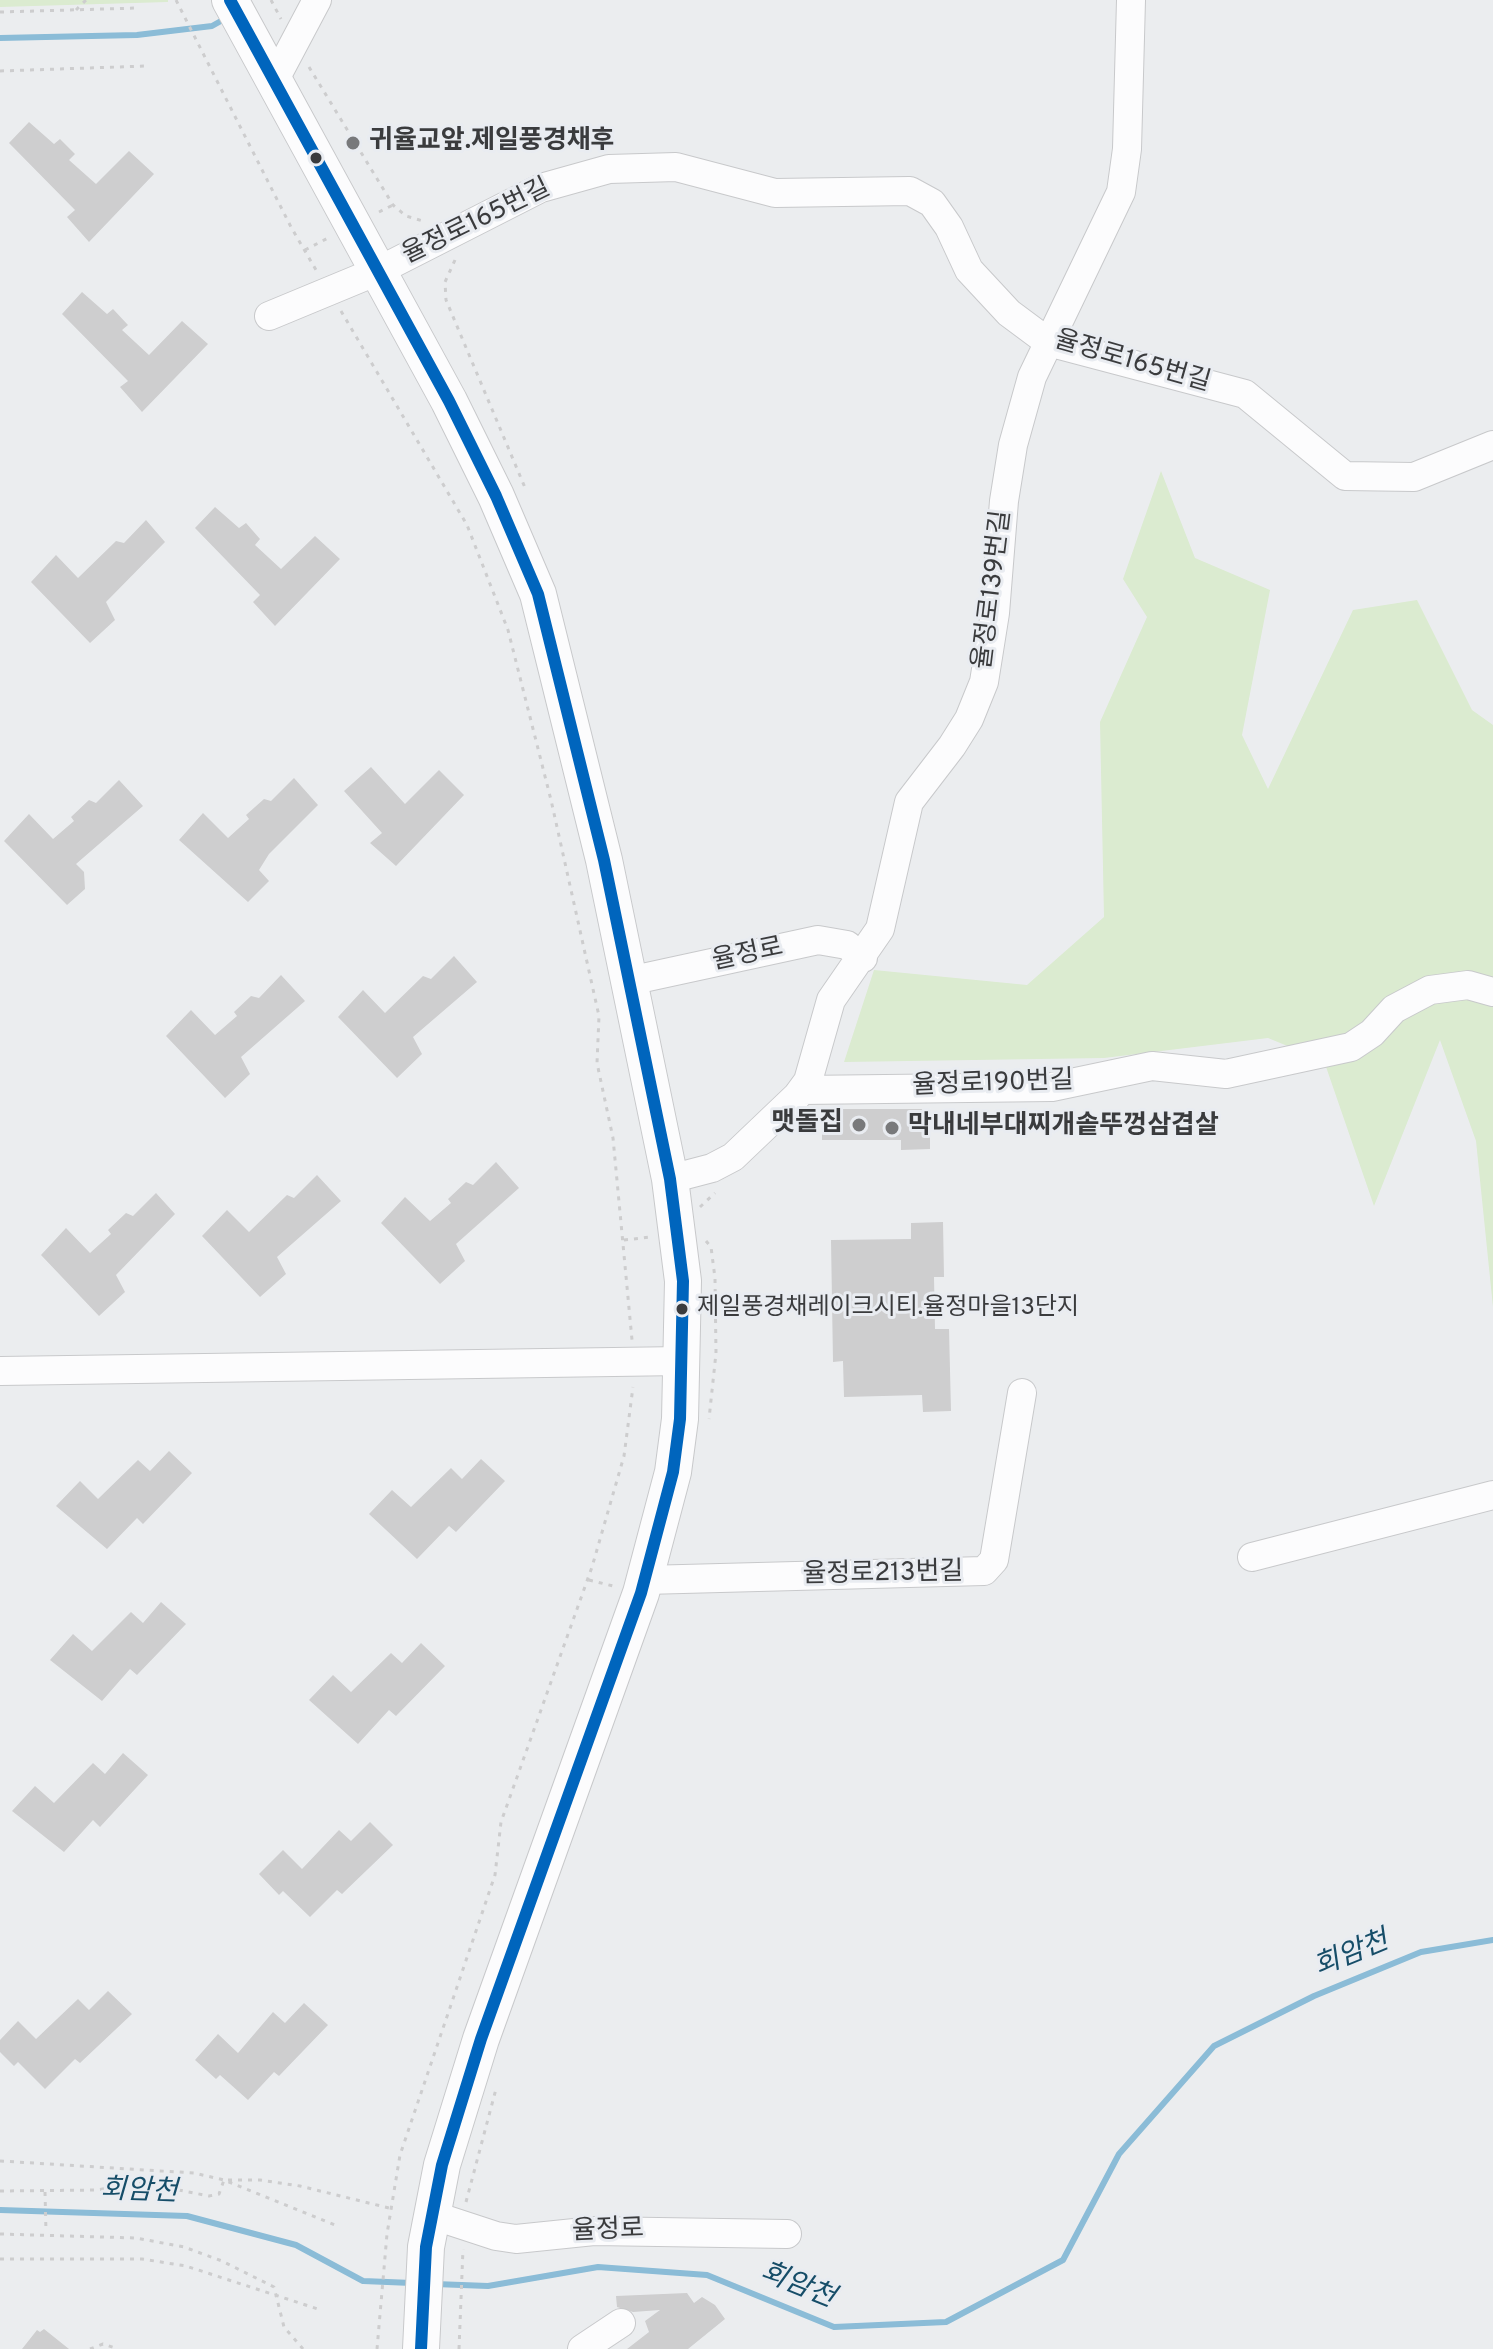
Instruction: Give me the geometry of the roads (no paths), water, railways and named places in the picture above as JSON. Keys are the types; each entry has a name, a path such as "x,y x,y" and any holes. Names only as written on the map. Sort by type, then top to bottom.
{"main road":[{"path":"230,0 273,83 380,270 489,482 538,594 585,772 670,1179 683,1281 682,1361 673,1472 645,1580 481,2039 442,2165 429,2231 421,2339"}],"street":[{"path":"273,83 317,0"},
{"name":"율정로139번길","path":"670,1179 712,1168 733,1157 802,1090 813,1067 831,1000 863,958 880,929 909,802 969,719 984,682 995,613 1004,501 1013,445 1032,377 1121,192 1127,149 1131,0"},
{"name":"율정로165번길","path":"269,316 380,270 541,188 609,169 676,167 775,193 910,191 932,203 949,227 969,270 1009,313 1048,342 1245,394 1345,476 1414,477 1493,445"},
{"name":"율정로","path":"629,981 818,940 847,945 863,958"},
{"name":"율정로190번길","path":"802,1090 1052,1087 1152,1066 1226,1074 1351,1047 1363,1041 1394,1009 1430,990 1468,985 1493,992"},
{"path":"0,1371 682,1361"},
{"name":"율정로213번길","path":"645,1580 984,1571 994,1560 1022,1393"},
{"path":"1252,1557 1493,1495"},
{"name":"율정로","path":"429,2231 516,2239 594,2231 787,2234"},
{"path":"582,2349 621,2323"}],"waterway":[{"path":"0,38 137,35 212,26 228,17"},
{"name":"회암천","path":"435,2284 488,2286 598,2267 707,2275 834,2327 946,2322 1063,2260 1119,2154 1214,2046 1314,1996 1421,1952 1493,1940"},
{"name":"회암천","path":"0,2210 187,2216 296,2245 363,2281 412,2283"}],"place":[{"name":"귀율교앞.제일풍경채후","path":"353,143"},
{"name":"맷돌집","path":"859,1125"},
{"name":"막내네부대찌개솥뚜껑삼겹살","path":"892,1128"},
{"name":"제일풍경채레이크시티.율정마을13단지","path":"682,1309"}]}
